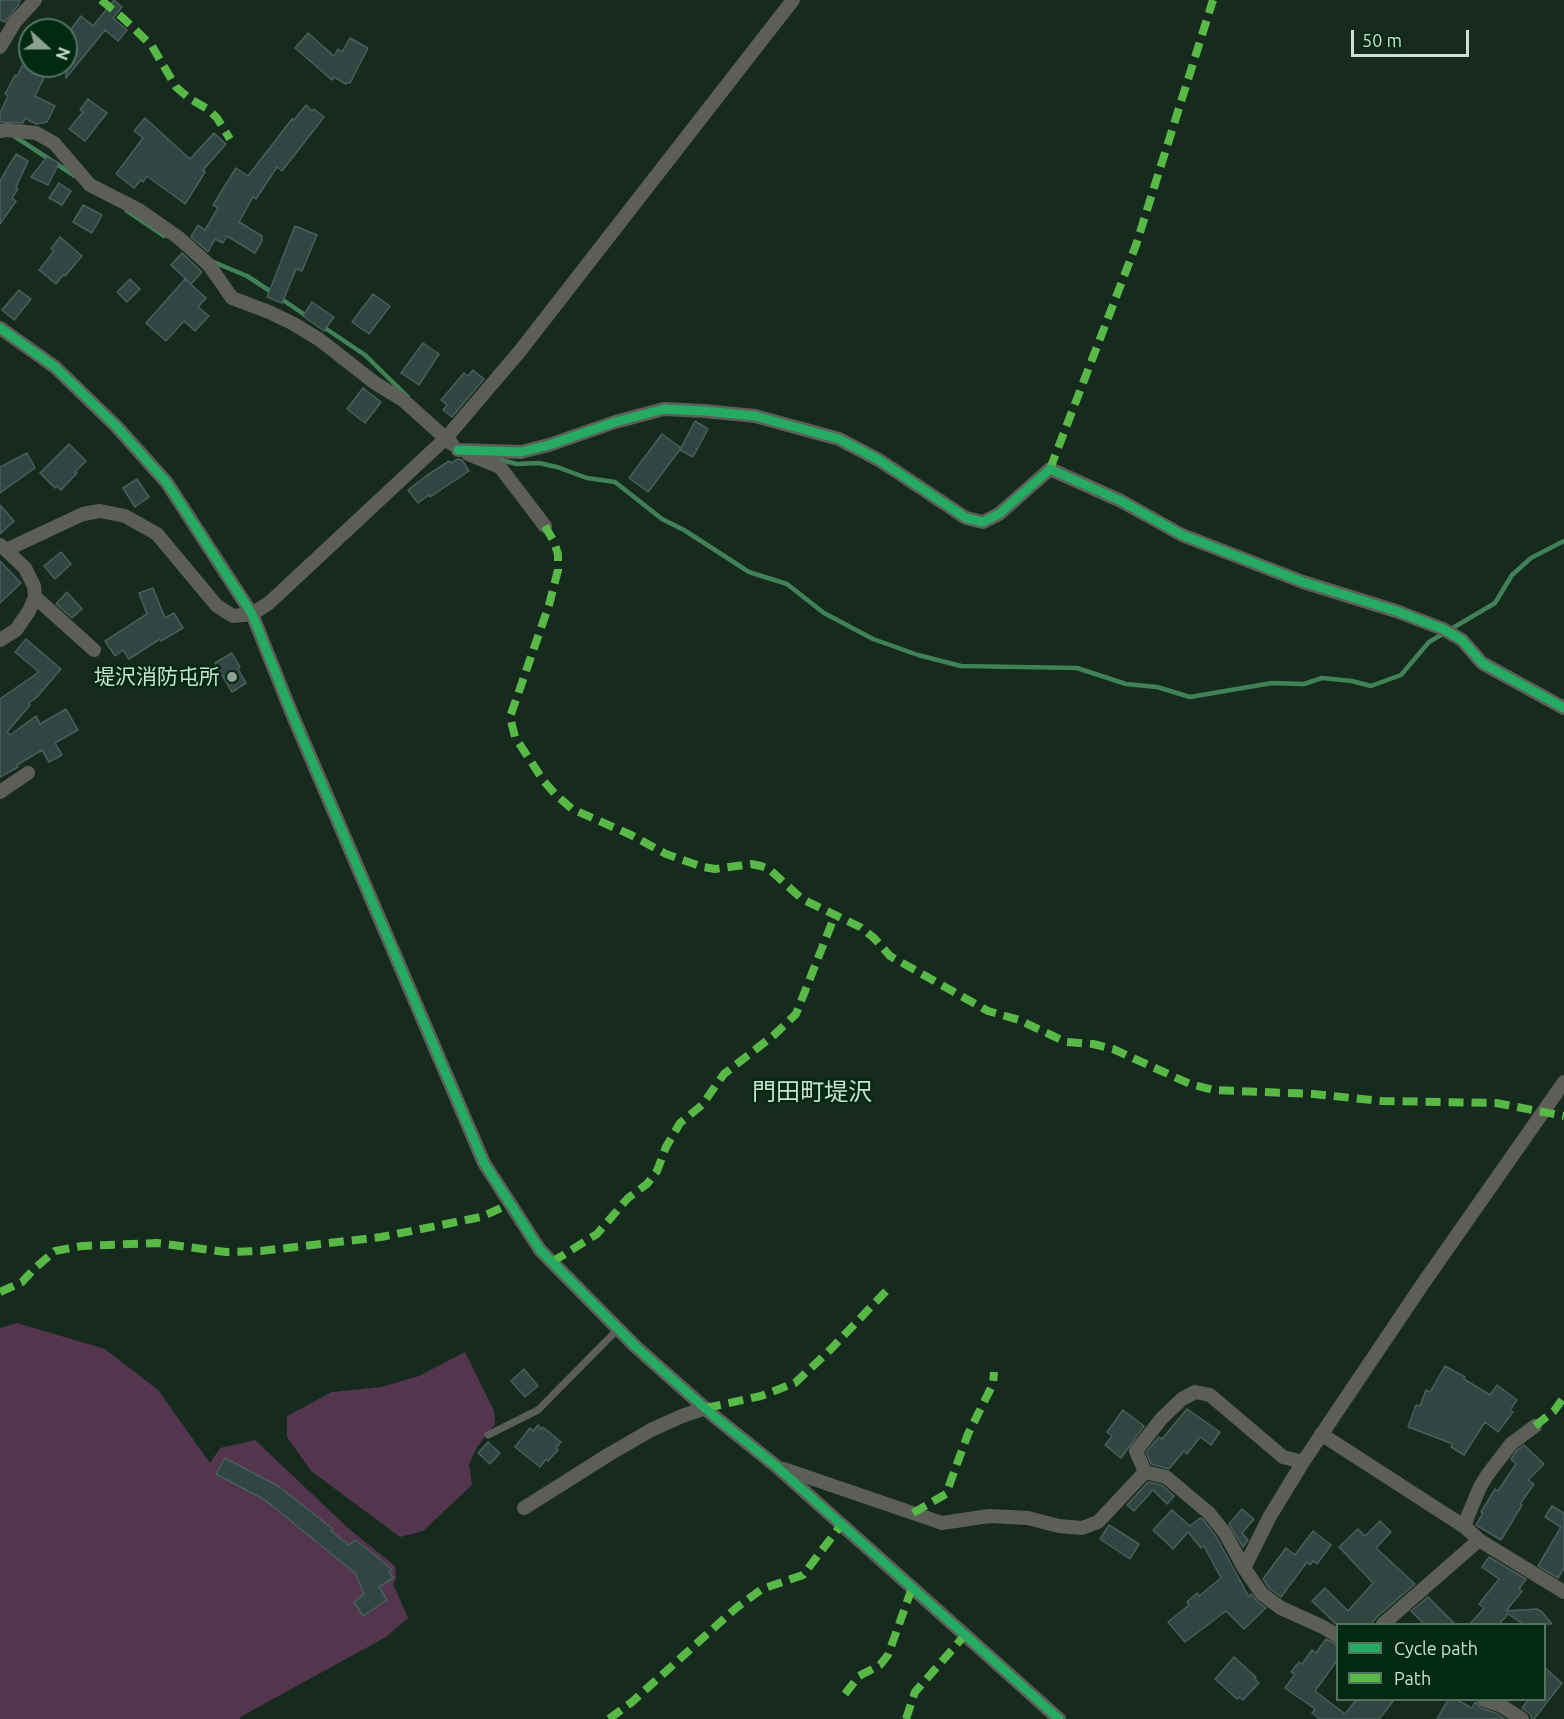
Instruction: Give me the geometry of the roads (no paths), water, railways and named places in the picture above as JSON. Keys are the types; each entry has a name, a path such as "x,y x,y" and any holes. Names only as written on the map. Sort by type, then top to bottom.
{"street":[{"path":"0,47 15,22 35,0"},
{"path":"0,640 16,630 34,597 34,586 25,568 3,547 83,514 100,511 125,516 157,534 216,606 233,616 252,614 269,603 446,438 519,351 793,0"},
{"path":"0,131 36,133 54,143 90,185 139,210 179,238 209,265 232,298 269,312 320,340 375,383 403,400 458,450 500,467 545,526"},
{"path":"0,328 55,367 117,427 167,483 252,614 484,1164 540,1250 636,1347 776,1466 1059,1719"},
{"path":"458,450 521,452 664,409 755,417 839,439 879,460 966,518 983,522 999,514 1050,469 1121,501 1182,535 1303,582 1396,610 1443,629 1462,640 1482,663 1564,708"},
{"path":"34,597 94,650"},
{"path":"0,792 28,773"},
{"path":"1244,1568 1270,1516 1321,1434 1564,1082"},
{"path":"1145,1472 1136,1451 1162,1418 1182,1399 1195,1392 1210,1395 1283,1457 1303,1462"},
{"path":"524,1508 651,1430 706,1408"},
{"path":"1465,1527 1480,1487 1488,1474 1511,1444 1535,1426"},
{"path":"1321,1434 1465,1527 1479,1540 1564,1592"},
{"path":"776,1466 942,1523 988,1516 1028,1518 1059,1526 1082,1528 1098,1522 1145,1472"},
{"path":"1145,1472 1166,1477 1209,1513 1225,1533 1244,1568 1262,1594 1281,1608 1336,1635"},
{"path":"1384,1623 1479,1540"},
{"path":"1487,1701 1500,1705 1522,1719"}],"lane":[{"path":"488,1435 538,1410 618,1329"}],"waterway":[{"path":"14,136 75,176"},
{"path":"127,211 164,236"},
{"path":"211,261 247,276 273,293"},
{"path":"280,298 308,317"},
{"path":"322,326 365,355 408,397"},
{"path":"497,459 517,464 539,463 587,478 615,482 662,519 684,530 749,572 787,584 824,613 873,639 918,655 961,666 1077,668 1126,684 1157,687 1190,697 1272,683 1304,684 1322,678 1352,681 1371,686 1401,675 1429,642 1495,603 1512,575 1531,558 1564,541"}],"place":[{"name":"堤沢消防屯所","path":"232,677"}],"district":[{"name":"門田町堤沢","path":"812,1092"}]}
